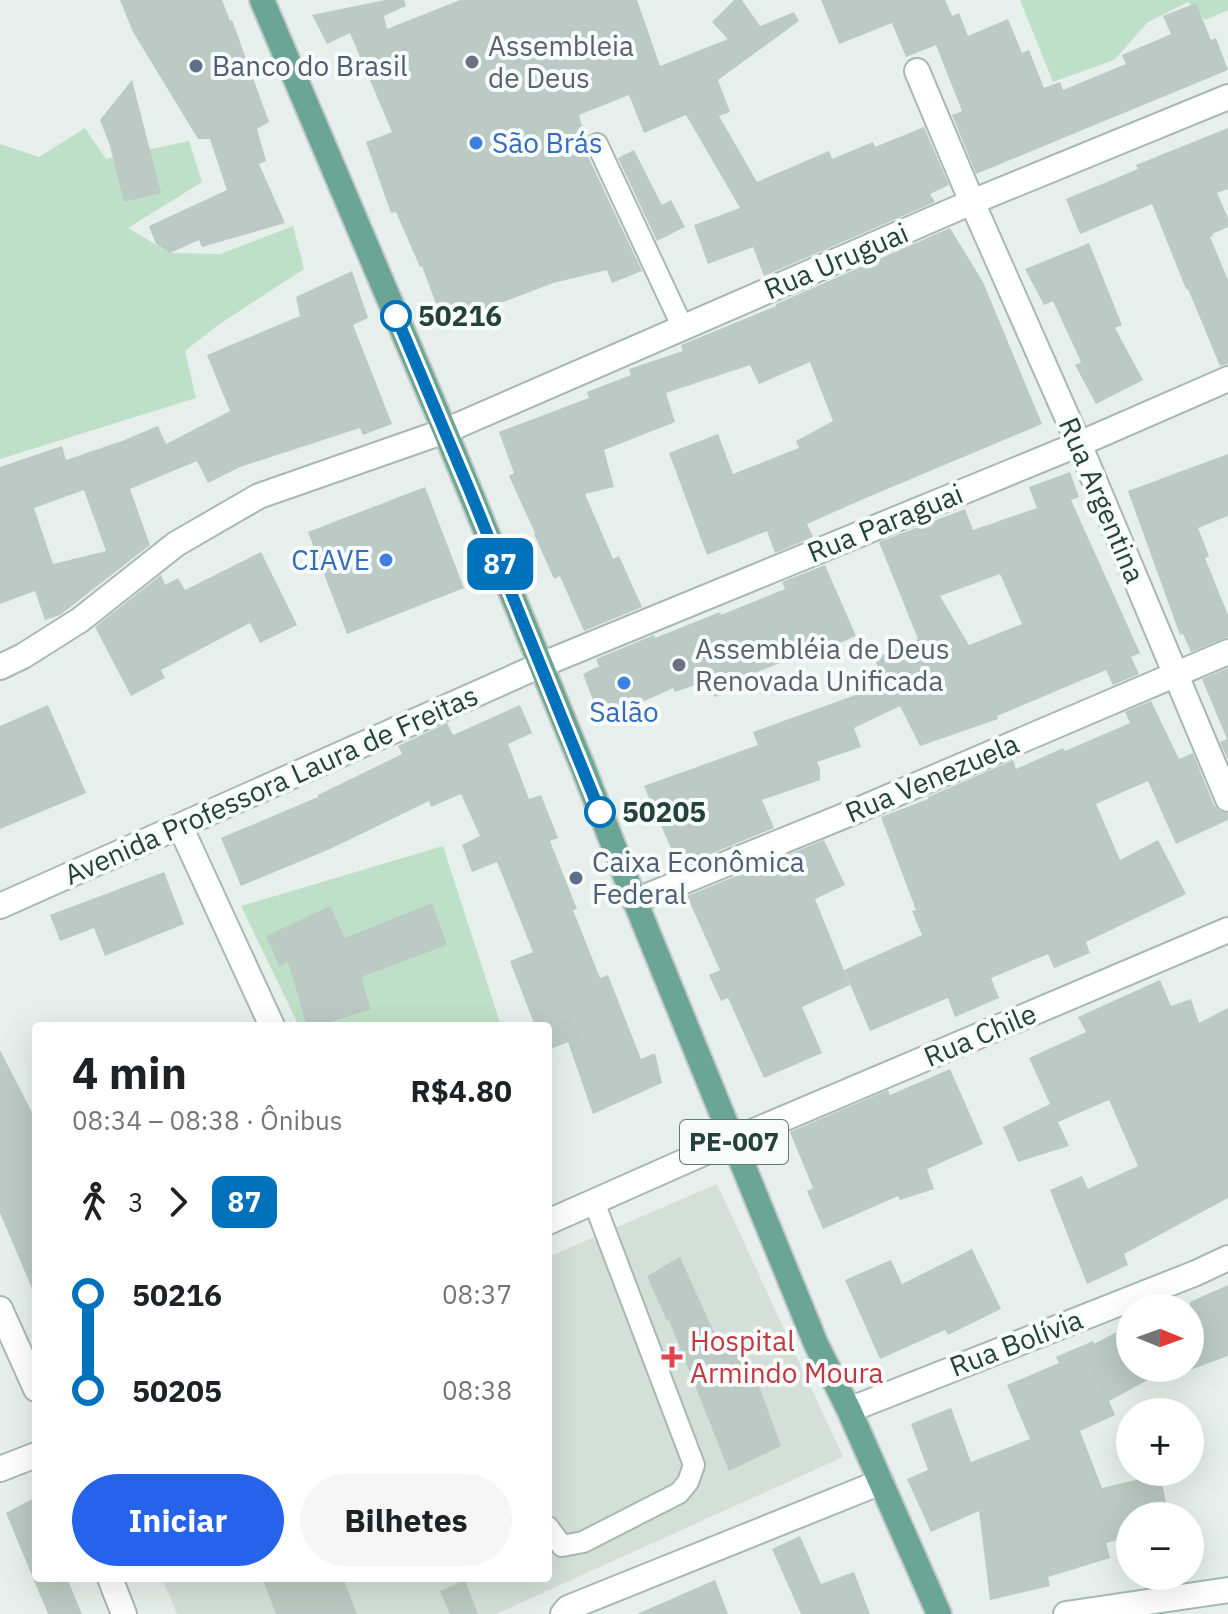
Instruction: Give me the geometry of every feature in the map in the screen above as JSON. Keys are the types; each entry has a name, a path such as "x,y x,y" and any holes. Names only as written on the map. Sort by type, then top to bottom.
{"main road":[{"name":"PE-007","path":"262,0 445,431 816,1344 849,1410 939,1614"}],"street":[{"name":"Rua Argentina","path":"917,71 1079,444 1228,799"},
{"name":"Rua Uruguai","path":"0,667 80,620 176,544 259,496 445,431 972,202 1228,97"},
{"name":"Rua Paraguai","path":"541,665 1079,444 1228,379"},
{"name":"Rua Venezuela","path":"635,901 856,811 1228,652"},
{"name":"Avenida Professora Laura de Freitas","path":"0,906 541,665"},
{"path":"180,826 270,1022"},
{"name":"Rua Chile","path":"552,1220 1228,930"},
{"name":"Rua Bolívia","path":"849,1410 1228,1258"},
{"path":"0,1309 32,1380"},
{"path":"0,1469 32,1457"},
{"path":"563,1614 568,1608 881,1482"},
{"path":"112,1582 124,1614"},
{"path":"1066,1614 1228,1590"}],"lane":[{"path":"597,144 683,328"},
{"path":"552,1532 562,1546 583,1542 679,1493 688,1482 694,1465 594,1202"}],"shaded area":[{"name":"Hospital Armindo Moura","path":"717,1184 843,1457 496,1614 177,1614 164,1582 552,1582 552,1255"}],"green space":[{"path":"1020,0 1228,0 1228,10 1205,20 1188,2 1148,22 1114,60 1053,82"},
{"path":"85,128 106,159 189,141 202,182 128,228 170,253 220,254 293,226 304,269 218,325 185,351 196,398 0,459 0,144 39,157"},
{"path":"443,846 500,1022 297,1022 241,906"}],"building":[{"path":"120,0 222,0 269,122 257,129 266,161 259,164 285,223 202,247 199,240 170,253 156,244 149,226 227,190 210,139 198,139 133,32"},
{"path":"385,0 404,0 406,6 384,16 387,29 460,0 637,0 660,66 728,39 712,22 734,0 742,0 760,26 794,12 799,21 718,80 730,112 719,116 757,182 829,151 832,159 873,142 875,147 924,127 949,185 930,194 935,202 764,276 753,247 708,264 694,225 740,208 686,115 644,133 629,95 579,115 585,150 642,271 612,283 607,270 553,283 444,325 422,266 396,212 391,213 366,142 392,132 350,33 327,44 312,15"},
{"path":"821,0 945,0 952,16 959,13 968,36 1008,19 1022,53 1029,50 1044,88 1060,82 1063,90 1126,64 1122,55 1171,34 1163,16 1196,3 1211,40 1216,38 1228,70 976,174 952,115 962,111 936,45 906,57 892,23 839,44"},
{"path":"132,80 161,193 124,202 100,120"},
{"path":"1228,128 1228,189 1217,193 1228,218 1228,227 1210,237 1228,280 1228,364 1220,366 1152,204 1080,234 1066,199 1138,169 1136,165"},
{"path":"634,150 662,205 671,200 685,227 657,241 618,158"},
{"path":"950,228 983,282 1042,424 807,524 813,537 775,553 767,531 707,555 669,453 718,434 733,474 799,448 796,441 833,421 810,362 759,384 750,365 666,393 675,422 604,450 614,487 585,494 613,559 619,556 642,607 584,631 560,576 554,579 509,476 514,473 499,432 589,398 587,392 631,375 629,369 683,351 681,345"},
{"path":"1089,243 1122,325 1115,328 1143,380 1096,404 1075,365 1081,362 1053,301 1044,305 1025,269"},
{"path":"352,271 368,318 353,325 392,424 363,435 360,428 240,467 208,483 197,461 130,489 150,545 60,615 45,620 35,591 0,604 0,467 62,446 66,460 158,426 166,444 230,411 207,355 300,316 296,297","holes":["84,490 106,551 53,564 34,508"]},
{"path":"1228,454 1228,516 1198,528 1209,556 1205,558 1228,615 1228,637 1191,652 1183,634 1180,635 1128,491"},
{"path":"1070,472 1079,497 1071,500 1140,653 1131,657 1139,674 1113,685 1106,670 997,716 998,719 920,746 900,706 854,728 861,747 817,762 820,780 762,800 774,828 679,867 644,786 758,745 753,732 886,684 874,659 918,639 879,542 965,509 973,530 1037,508 1029,487","holes":["1000,574 1022,624 969,645 940,596"]},
{"name":"CIAVE","path":"425,487 464,588 347,634 308,532"},
{"path":"261,552 297,625 260,643 250,623 161,670 165,678 131,696 95,627 161,575 165,585 178,578 185,590"},
{"path":"825,565 856,636 745,677 747,683 715,697 709,680 675,692 673,688 601,721 583,674 599,666 596,659 785,589 782,582"},
{"path":"1228,668 1228,760 1220,742 1227,739 1202,679"},
{"path":"1151,701 1179,759 1193,753 1214,805 1228,814 1228,820 1176,844 1148,781 1096,804 1120,860 1158,840 1186,894 1086,942 1090,953 1054,968 1048,954 991,978 999,998 955,1017 948,998 870,1031 844,970 922,935 912,911 916,910 881,817 1013,760 1016,769 1063,748 1065,751 1130,723 1125,712"},
{"path":"48,705 86,793 0,829 0,726"},
{"path":"520,705 532,733 508,744 529,799 541,795 558,838 550,841 600,978 608,975 641,1059 655,1053 662,1083 593,1114 568,1042 552,1048 552,1022 533,1022 510,961 533,952 497,862 472,872 462,845 480,836 461,794 431,807 429,801 330,849 241,886 221,838 318,797 402,754 398,746 447,723 453,735"},
{"path":"824,840 845,885 815,899 850,985 802,1007 822,1053 764,1078 728,998 721,1001 709,975 720,970 687,896"},
{"path":"164,872 184,924 105,956 94,928 60,941 50,915"},
{"path":"432,903 447,945 361,977 371,1009 330,1022 306,1022 288,962 279,966 266,936 330,906 345,938"},
{"path":"1160,980 1171,1006 1191,999 1199,1023 1228,1008 1228,1198 1124,1254 1128,1265 1087,1284 1050,1190 1082,1176 1088,1189 1138,1166 1109,1100 1058,1122 1069,1146 1018,1162 1003,1127 1050,1104 1029,1058 1086,1032 1078,1017"},
{"path":"0,1050 32,1112 32,1289 0,1213"},
{"path":"950,1069 983,1144 927,1169 934,1189 900,1200 898,1196 823,1229 807,1191 813,1188 790,1132 888,1090 890,1095"},
{"path":"972,1249 1001,1309 948,1335 945,1330 880,1359 845,1280 891,1260 902,1284"},
{"path":"680,1257 721,1348 749,1359 781,1446 729,1471 669,1320 647,1276"},
{"path":"1228,1285 1228,1356 1204,1365 1204,1296"},
{"path":"1116,1332 1116,1382 1144,1382 1109,1401 1115,1415 1080,1431 1102,1488 1116,1485 1163,1486 1166,1502 1116,1502 1116,1540 1106,1543 1110,1558 1048,1577 1050,1586 990,1600 979,1511 931,1532 907,1479 928,1470 911,1424 951,1408 971,1462 1030,1439 1007,1385 1059,1363 1056,1357 1093,1341 1094,1344"},
{"path":"32,1499 32,1576 6,1513"},
{"path":"800,1536 821,1584 854,1572 870,1614 801,1614 772,1549"},
{"path":"715,1580 728,1614 637,1614"},
{"path":"35,1582 69,1582 82,1614 48,1614"},
{"path":"264,1582 345,1582 357,1614 276,1614"},
{"path":"466,1582 478,1614 450,1614 440,1591"}],"bus line":[{"name":"87","path":"396,316 600,812"}],"place":[{"name":"Assembleia de Deus","path":"472,62"},
{"name":"Banco do Brasil","path":"196,66"},
{"name":"São Brás","path":"476,143"},
{"name":"50216","path":"396,316"},
{"name":"CIAVE","path":"386,560"},
{"name":"Assembléia de Deus Renovada Unificada","path":"679,665"},
{"name":"Salão","path":"624,683"},
{"name":"50205","path":"600,812"},
{"name":"Caixa Econômica Federal","path":"576,878"},
{"name":"Hospital Armindo Moura","path":"672,1357"}]}
